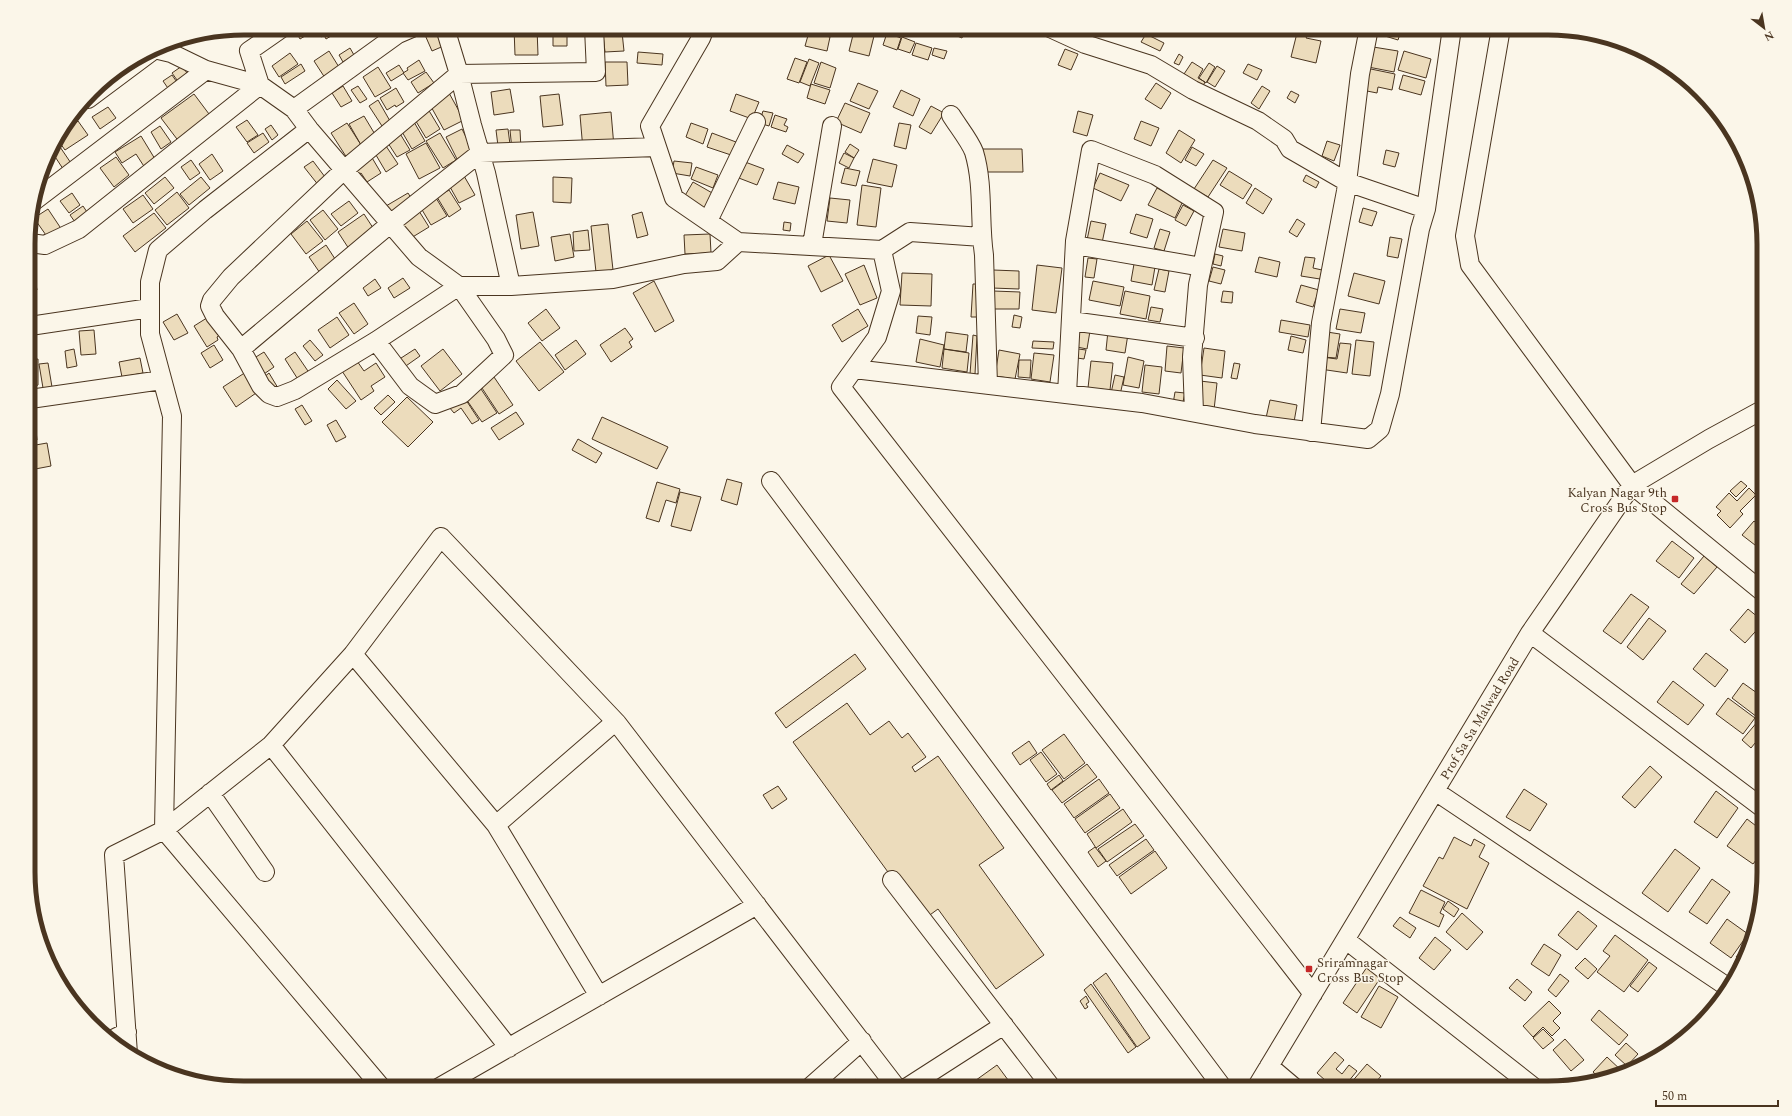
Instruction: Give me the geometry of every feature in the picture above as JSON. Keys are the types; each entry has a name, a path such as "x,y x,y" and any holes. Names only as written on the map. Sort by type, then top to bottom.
{"street":[{"path":"260,85 249,51 272,35"},
{"path":"294,109 397,35"},
{"path":"447,35 460,74 486,173 511,286"},
{"path":"594,35 596,72 460,74 344,170 231,277 212,300 210,306 215,316 241,349 261,386 268,394 277,397 296,390 376,341 458,286 511,286 613,279 684,264 717,261 738,242"},
{"path":"702,35 650,126 674,198 738,242 882,250 910,232 982,237"},
{"path":"1065,35 1085,44 1151,65 1193,90 1258,121 1284,139 1290,149 1347,182 1426,208"},
{"path":"1311,432 1321,323 1347,182 1360,74 1368,35"},
{"path":"854,369 1142,403 1255,424 1368,439 1380,429 1390,394 1420,228 1426,208 1451,35"},
{"path":"1500,35 1465,236 1470,265 1632,485 1757,587"},
{"path":"164,51 171,53 206,70 260,85 294,109 309,130 419,257 458,286 496,339 504,355 462,394 435,404 410,386 376,341"},
{"path":"41,196 206,70"},
{"path":"35,244 45,245 79,229 260,85"},
{"path":"951,116 973,150 980,184 988,384"},
{"path":"708,221 756,122"},
{"path":"812,245 832,126"},
{"path":"309,130 205,210 158,250 150,282 150,334 172,416 164,830 376,1081"},
{"path":"241,349 390,224 480,153 657,147"},
{"path":"1067,394 1075,245 1092,150 1155,175 1214,212 1198,285 1192,357 1194,412"},
{"path":"1075,245 1202,267"},
{"path":"882,250 891,291 877,337 841,387 1313,994"},
{"path":"35,325 150,308"},
{"path":"1071,321 1194,338"},
{"path":"35,398 162,380"},
{"name":"Prof Sa Sa Malwad Road","path":"1260,1081 1530,633 1632,485 1709,439 1757,413"},
{"path":"772,481 1219,1081"},
{"path":"128,1046 114,855 164,830 271,745 353,654 441,537 617,723 892,1081"},
{"path":"1530,633 1757,804"},
{"path":"353,654 496,825 599,996"},
{"path":"496,825 608,728"},
{"path":"271,745 509,1048"},
{"path":"1435,791 1724,985"},
{"path":"210,793 266,872"},
{"path":"892,880 1047,1081"},
{"path":"450,1081 757,905"},
{"path":"1346,940 1526,1081"},
{"path":"917,1081 1004,1026"},
{"path":"116,1037 127,1032"},
{"path":"817,1081 862,1041"},
{"path":"1269,1066 1287,1081"}],"building":[{"path":"298,35 307,35 300,39"},
{"path":"324,35 333,35 326,39"},
{"path":"425,35 442,35 446,45 432,51"},
{"path":"514,35 537,35 538,55 515,55"},
{"path":"553,35 567,35 567,46 553,46"},
{"path":"603,35 622,35 624,51 605,52"},
{"path":"634,35 677,35 634,36"},
{"path":"808,35 822,35 830,37 827,51 805,46"},
{"path":"853,35 874,36 869,56 849,51"},
{"path":"886,35 893,35 901,38 897,50 883,45"},
{"path":"955,35 963,35 962,38"},
{"path":"1145,35 1148,35 1164,43 1160,51 1141,42"},
{"path":"1296,35 1304,35 1307,36 1306,38 1321,41 1316,63 1291,57"},
{"path":"1382,35 1400,35 1398,40"},
{"path":"902,37 915,42 910,53 898,49"},
{"path":"916,43 932,48 928,60 912,55"},
{"path":"1367,46 1398,51 1394,72 1363,66"},
{"path":"350,48 354,55 343,62 339,55"},
{"path":"934,48 947,51 944,59 932,55"},
{"path":"1065,49 1078,54 1071,70 1058,65"},
{"path":"329,51 342,72 327,81 314,61"},
{"path":"1404,51 1431,59 1426,78 1398,70"},
{"path":"638,52 663,54 662,65 637,63"},
{"path":"290,53 298,64 279,77 272,66"},
{"path":"1179,54 1183,57 1179,65 1174,63"},
{"path":"795,58 807,62 799,83 787,79"},
{"path":"809,59 819,63 810,86 800,82"},
{"path":"419,60 425,71 408,80 403,73 408,70 407,68"},
{"path":"605,62 627,62 628,85 606,86"},
{"path":"821,62 836,68 830,88 814,83"},
{"path":"1192,62 1203,69 1198,78 1205,82 1203,86 1184,74"},
{"path":"1209,63 1215,67 1206,83 1199,78"},
{"path":"301,64 305,71 285,84 281,77"},
{"path":"1248,64 1262,70 1257,80 1243,73"},
{"path":"399,65 404,73 391,81 386,73"},
{"path":"182,66 192,80 182,87 172,73"},
{"path":"1217,66 1225,71 1215,87 1207,82"},
{"path":"378,67 391,88 375,97 363,77"},
{"path":"1366,68 1395,74 1392,90 1378,87 1377,93 1362,90"},
{"path":"426,72 434,83 418,93 411,82"},
{"path":"172,75 181,88 172,94 163,81"},
{"path":"1403,75 1425,81 1421,95 1399,89"},
{"path":"858,83 878,91 869,109 850,101"},
{"path":"1156,83 1171,93 1161,109 1145,99"},
{"path":"811,84 830,90 825,104 807,98"},
{"path":"343,86 352,101 341,107 332,93"},
{"path":"358,86 367,99 360,103 351,90"},
{"path":"1262,86 1270,91 1259,109 1251,103"},
{"path":"396,88 404,102 387,110 380,98"},
{"path":"510,89 514,112 494,115 491,92"},
{"path":"901,90 920,99 913,116 893,107"},
{"path":"1291,91 1299,95 1295,103 1287,98"},
{"path":"449,93 464,120 444,130 429,103"},
{"path":"194,94 215,122 183,147 161,118"},
{"path":"559,94 563,125 543,127 540,96"},
{"path":"736,94 759,102 752,119 730,111"},
{"path":"378,100 390,121 382,126 369,106"},
{"path":"845,103 870,113 861,133 836,122"},
{"path":"931,106 944,113 931,134 919,127"},
{"path":"108,107 116,118 100,129 92,117"},
{"path":"428,109 440,129 426,138 414,118"},
{"path":"763,111 773,113 769,126 759,123"},
{"path":"1078,111 1093,115 1087,136 1073,132"},
{"path":"611,112 614,147 583,150 580,115"},
{"path":"775,115 787,119 784,125 788,127 786,132 771,127"},
{"path":"364,116 376,136 361,145 349,124"},
{"path":"247,120 258,135 247,142 236,127"},
{"path":"78,121 88,135 65,150 61,144 72,125"},
{"path":"1141,121 1159,128 1151,146 1134,139"},
{"path":"414,122 425,141 412,149 401,130"},
{"path":"347,123 363,148 347,158 331,133"},
{"path":"691,123 708,129 703,144 686,137"},
{"path":"899,123 911,125 906,149 894,146"},
{"path":"271,125 278,135 272,140 265,129"},
{"path":"160,126 171,142 161,149 151,132"},
{"path":"462,129 473,151 457,159 446,137"},
{"path":"508,129 511,152 499,154 496,130"},
{"path":"510,130 520,130 521,149 512,150"},
{"path":"1179,130 1195,140 1181,163 1166,153"},
{"path":"399,132 410,150 397,157 386,140"},
{"path":"263,133 269,142 254,153 247,143"},
{"path":"440,133 456,160 443,168 426,141"},
{"path":"712,133 736,142 731,155 707,147"},
{"path":"141,136 158,164 147,171 136,154 122,163 115,152"},
{"path":"1327,141 1340,145 1334,161 1322,156"},
{"path":"384,143 398,164 386,172 373,150"},
{"path":"426,143 440,168 419,179 406,154"},
{"path":"850,144 859,150 854,158 845,152"},
{"path":"787,145 804,154 798,163 782,154"},
{"path":"60,147 77,172 69,178 55,156"},
{"path":"1192,147 1204,154 1196,166 1185,160"},
{"path":"979,149 1022,149 1023,172 979,172"},
{"path":"1386,150 1399,153 1395,167 1383,164"},
{"path":"844,153 854,158 849,168 839,163"},
{"path":"212,154 223,171 210,180 199,164"},
{"path":"371,156 381,173 367,182 361,173 358,175 354,167"},
{"path":"116,157 129,175 114,187 100,168"},
{"path":"737,159 764,169 757,185 731,175"},
{"path":"873,159 897,165 892,187 867,182"},
{"path":"191,160 200,173 190,180 181,167"},
{"path":"1213,160 1227,168 1208,197 1194,189"},
{"path":"313,161 331,185 323,191 304,167"},
{"path":"674,161 692,163 690,176 672,173"},
{"path":"696,167 718,175 713,188 691,179"},
{"path":"845,168 860,171 856,186 841,183"},
{"path":"460,169 475,195 459,203 445,178"},
{"path":"1229,171 1252,185 1243,199 1220,185"},
{"path":"1100,173 1129,185 1121,201 1093,188"},
{"path":"1306,175 1319,182 1316,188 1303,181"},
{"path":"165,177 174,188 154,204 145,193"},
{"path":"201,177 210,188 189,205 180,194"},
{"path":"553,177 572,178 571,203 553,202"},
{"path":"693,182 714,194 705,211 683,199"},
{"path":"778,182 799,187 795,204 773,199"},
{"path":"862,185 881,188 876,227 857,225"},
{"path":"1157,188 1183,201 1175,218 1148,205"},
{"path":"1255,188 1272,199 1263,214 1246,203"},
{"path":"449,190 461,209 449,217 437,197"},
{"path":"177,192 189,208 167,225 155,210"},
{"path":"72,193 80,205 69,213 60,201"},
{"path":"408,193 413,201 391,214 386,206"},
{"path":"433,193 447,216 431,225 418,203"},
{"path":"143,195 153,209 133,223 123,209"},
{"path":"830,198 850,200 847,223 827,221"},
{"path":"349,201 358,213 341,226 331,214"},
{"path":"414,203 429,227 411,238 396,214"},
{"path":"1183,205 1194,211 1186,226 1175,220"},
{"path":"83,206 93,221 80,229 70,215"},
{"path":"1363,208 1377,212 1372,226 1359,222"},
{"path":"48,209 62,230 48,238 36,221 37,216"},
{"path":"323,210 338,229 325,240 310,220"},
{"path":"533,212 539,246 521,249 516,215"},
{"path":"642,212 648,235 637,238 632,215"},
{"path":"154,213 166,228 135,252 123,236"},
{"path":"364,214 377,234 351,252 338,232"},
{"path":"1136,214 1153,219 1147,238 1130,233"},
{"path":"1297,219 1305,224 1297,237 1289,232"},
{"path":"307,221 323,241 306,254 291,234"},
{"path":"1091,221 1106,224 1102,243 1087,240"},
{"path":"784,222 791,223 790,231 783,230"},
{"path":"608,224 613,270 596,272 591,226"},
{"path":"1160,229 1170,232 1164,251 1154,248"},
{"path":"1223,229 1245,233 1242,251 1219,247"},
{"path":"588,230 590,250 574,251 573,232"},
{"path":"570,234 574,257 555,261 551,237"},
{"path":"710,234 711,253 685,254 684,235"},
{"path":"1390,237 1402,239 1398,258 1387,256"},
{"path":"326,245 337,262 320,273 309,257"},
{"path":"1215,254 1223,256 1221,266 1213,264"},
{"path":"829,255 843,281 821,292 808,266"},
{"path":"1259,257 1280,262 1277,277 1255,272"},
{"path":"1305,257 1315,258 1313,268 1322,270 1320,279 1301,276"},
{"path":"1088,258 1097,259 1094,278 1085,277"},
{"path":"1134,264 1155,267 1152,285 1131,281"},
{"path":"864,265 877,298 860,305 845,274"},
{"path":"1037,265 1062,268 1056,313 1032,310"},
{"path":"1213,267 1225,270 1221,284 1209,281"},
{"path":"1159,269 1169,271 1165,292 1154,290"},
{"path":"993,270 1019,271 1019,289 992,288"},
{"path":"902,273 932,274 931,306 900,305"},
{"path":"1354,273 1385,281 1379,304 1348,296"},
{"path":"403,278 410,288 394,298 388,288"},
{"path":"35,279 37,290 35,290"},
{"path":"375,279 381,288 368,296 363,288"},
{"path":"654,281 674,321 655,332 633,293"},
{"path":"1093,281 1124,287 1120,306 1089,300"},
{"path":"973,284 981,284 979,317 971,317"},
{"path":"1301,285 1319,290 1313,307 1296,302"},
{"path":"993,291 1020,292 1019,309 992,309"},
{"path":"1125,291 1150,296 1146,319 1120,314"},
{"path":"1223,291 1233,292 1232,303 1221,302"},
{"path":"354,303 368,324 354,334 339,313"},
{"path":"1151,307 1163,309 1160,322 1148,320"},
{"path":"546,309 560,328 542,341 528,323"},
{"path":"858,309 868,326 842,342 832,325"},
{"path":"1340,309 1365,313 1361,333 1336,329"},
{"path":"177,314 188,333 174,340 163,322"},
{"path":"1014,315 1022,317 1020,328 1012,327"},
{"path":"210,316 221,334 217,337 218,340 207,347 194,326"},
{"path":"918,316 932,317 930,335 916,333"},
{"path":"337,317 349,335 330,348 318,330"},
{"path":"1281,320 1310,325 1308,337 1279,332"},
{"path":"625,328 633,339 629,342 632,347 611,362 600,345"},
{"path":"1075,328 1090,331 1087,349 1072,346"},
{"path":"94,330 96,354 81,355 79,331"},
{"path":"1108,331 1128,334 1125,353 1106,350"},
{"path":"946,332 968,335 966,352 944,349"},
{"path":"1327,332 1340,334 1336,358 1323,357"},
{"path":"973,335 977,336 975,374 970,374"},
{"path":"1291,336 1306,340 1303,353 1288,350"},
{"path":"920,339 944,345 940,367 916,362"},
{"path":"310,340 323,355 315,361 303,346"},
{"path":"576,340 586,354 565,370 555,355"},
{"path":"1356,340 1374,342 1370,376 1352,374"},
{"path":"1033,341 1054,342 1053,349 1032,348"},
{"path":"540,342 564,372 539,391 516,361"},
{"path":"1340,343 1351,344 1347,373 1320,369 1322,357 1337,359"},
{"path":"214,345 223,360 210,368 201,353"},
{"path":"1167,346 1184,348 1181,373 1165,371"},
{"path":"1071,348 1086,350 1084,359 1070,357"},
{"path":"1204,348 1225,351 1222,378 1200,375"},
{"path":"74,349 77,366 67,368 65,351"},
{"path":"415,349 420,356 403,368 398,360"},
{"path":"443,349 462,374 440,391 421,366"},
{"path":"944,349 969,353 967,372 942,368"},
{"path":"999,350 1020,354 1015,379 995,376"},
{"path":"264,352 274,367 261,376 251,360"},
{"path":"295,352 310,374 299,381 285,359"},
{"path":"1034,353 1054,355 1050,382 1031,379"},
{"path":"1128,357 1144,361 1139,388 1123,385"},
{"path":"140,358 143,373 122,377 119,362"},
{"path":"35,359 38,359 38,385 35,386"},
{"path":"1019,360 1031,360 1030,378 1018,377"},
{"path":"357,361 364,371 376,363 385,377 371,386 374,391 361,400 342,371"},
{"path":"1091,361 1113,363 1110,390 1088,388"},
{"path":"48,363 52,387 43,388 39,364"},
{"path":"1234,363 1240,364 1237,379 1231,378"},
{"path":"1145,365 1162,367 1159,394 1142,392"},
{"path":"246,372 259,391 236,407 223,387"},
{"path":"269,373 278,388 271,392 263,378"},
{"path":"1115,375 1124,377 1120,395 1111,393"},
{"path":"494,377 513,405 499,414 480,385"},
{"path":"337,380 356,401 346,409 328,389"},
{"path":"1200,381 1217,383 1214,410 1197,408"},
{"path":"479,386 497,413 482,422 464,396"},
{"path":"1175,392 1185,393 1182,406 1173,404"},
{"path":"388,395 395,402 381,415 374,408"},
{"path":"407,397 433,422 408,447 382,422"},
{"path":"464,397 479,420 472,424 461,408 454,413 449,407"},
{"path":"1270,400 1297,405 1294,422 1266,418"},
{"path":"302,405 312,421 305,425 295,409"},
{"path":"516,412 524,424 499,440 491,428"},
{"path":"602,417 668,447 657,469 592,439"},
{"path":"336,420 346,437 336,442 327,425"},
{"path":"35,421 37,440 35,440"},
{"path":"578,439 602,453 596,463 572,450"},
{"path":"47,443 51,466 35,469 35,445"},
{"path":"727,479 742,483 737,505 721,500"},
{"path":"1741,481 1747,486 1736,497 1730,491"},
{"path":"657,482 680,489 676,503 666,500 659,522 646,518"},
{"path":"1749,488 1756,495 1740,511 1743,514 1730,528 1717,515 1721,511 1716,507 1729,493 1737,501"},
{"path":"680,492 701,497 691,531 671,526"},
{"path":"1754,521 1757,524 1757,547 1742,535"},
{"path":"1672,541 1694,558 1679,578 1656,561"},
{"path":"1704,556 1717,567 1694,594 1681,584"},
{"path":"1631,594 1649,607 1621,644 1603,631"},
{"path":"1748,609 1757,616 1757,630 1745,643 1730,630"},
{"path":"1649,618 1666,631 1643,660 1627,647"},
{"path":"1706,653 1728,670 1715,687 1693,669"},
{"path":"855,654 866,669 786,728 775,713"},
{"path":"1673,681 1704,705 1688,725 1657,702"},
{"path":"1743,683 1757,693 1757,717 1732,698"},
{"path":"1728,698 1755,718 1743,734 1716,714"},
{"path":"847,703 870,735 889,721 902,738 908,733 926,757 912,767 915,772 938,756 1004,848 979,865 1044,955 996,989 938,909 923,920 793,742"},
{"path":"1757,722 1757,741 1751,748 1742,740"},
{"path":"1064,734 1085,763 1064,779 1042,750"},
{"path":"1029,741 1037,753 1020,765 1012,753"},
{"path":"1041,752 1057,774 1046,782 1030,760"},
{"path":"1087,764 1097,777 1062,803 1052,790"},
{"path":"1650,766 1662,777 1635,808 1622,797"},
{"path":"1059,775 1063,781 1051,790 1047,784"},
{"path":"1099,779 1109,793 1074,818 1064,804"},
{"path":"778,786 787,799 772,809 763,795"},
{"path":"1524,789 1547,804 1530,831 1506,817"},
{"path":"1716,791 1738,808 1717,838 1694,822"},
{"path":"1110,794 1120,808 1085,833 1075,819"},
{"path":"1123,809 1132,822 1096,848 1087,834"},
{"path":"1747,819 1757,827 1757,859 1753,864 1727,846"},
{"path":"1135,824 1144,836 1107,862 1098,849"},
{"path":"1454,837 1471,846 1474,839 1485,845 1479,857 1489,863 1467,909 1423,886 1439,857 1443,859"},
{"path":"1146,839 1154,850 1117,876 1109,865"},
{"path":"1095,847 1106,861 1098,867 1088,852"},
{"path":"1675,849 1700,868 1668,912 1642,893"},
{"path":"1155,851 1167,868 1131,894 1119,877"},
{"path":"1712,879 1730,892 1707,924 1689,912"},
{"path":"1421,890 1445,902 1440,913 1444,915 1439,927 1409,913"},
{"path":"1448,901 1459,909 1454,917 1443,909"},
{"path":"1578,911 1597,926 1577,950 1558,935"},
{"path":"1462,913 1483,932 1467,950 1446,932"},
{"path":"1400,917 1416,928 1410,938 1393,926"},
{"path":"1727,919 1748,934 1731,958 1710,943"},
{"path":"1615,935 1648,960 1624,992 1597,972 1610,956 1603,951"},
{"path":"1435,937 1451,950 1434,970 1419,958"},
{"path":"1544,944 1561,955 1549,976 1531,964"},
{"path":"1742,950 1738,958 1736,957"},
{"path":"1585,958 1597,969 1588,979 1575,968"},
{"path":"1649,962 1657,968 1638,992 1630,986"},
{"path":"1367,967 1381,977 1357,1013 1343,1003"},
{"path":"1106,973 1150,1038 1137,1047 1093,983"},
{"path":"1560,974 1569,981 1556,997 1548,990"},
{"path":"1517,979 1532,992 1525,1001 1509,988"},
{"path":"1091,984 1136,1047 1128,1053 1084,990"},
{"path":"1379,986 1398,997 1381,1028 1361,1017"},
{"path":"1086,996 1089,1002 1086,1004 1088,1007 1085,1009 1080,1001"},
{"path":"1549,1001 1561,1013 1553,1021 1560,1028 1552,1036 1543,1027 1533,1037 1523,1026"},
{"path":"1599,1010 1628,1035 1619,1045 1591,1020"},
{"path":"1543,1029 1554,1040 1543,1049 1533,1038"},
{"path":"1565,1039 1584,1060 1571,1071 1553,1050"},
{"path":"1626,1043 1638,1054 1627,1066 1615,1055"},
{"path":"1335,1052 1344,1060 1336,1069 1342,1074 1349,1065 1357,1071 1349,1081 1326,1081 1317,1073"},
{"path":"1607,1057 1619,1068 1597,1075 1593,1072"},
{"path":"1367,1064 1381,1076 1377,1081 1353,1081"},
{"path":"997,1065 1009,1081 975,1081"}],"place":[{"name":"Kalyan Nagar 9th Cross Bus Stop","path":"1675,499"},
{"name":"Sriramnagar Cross Bus Stop","path":"1309,969"}]}
